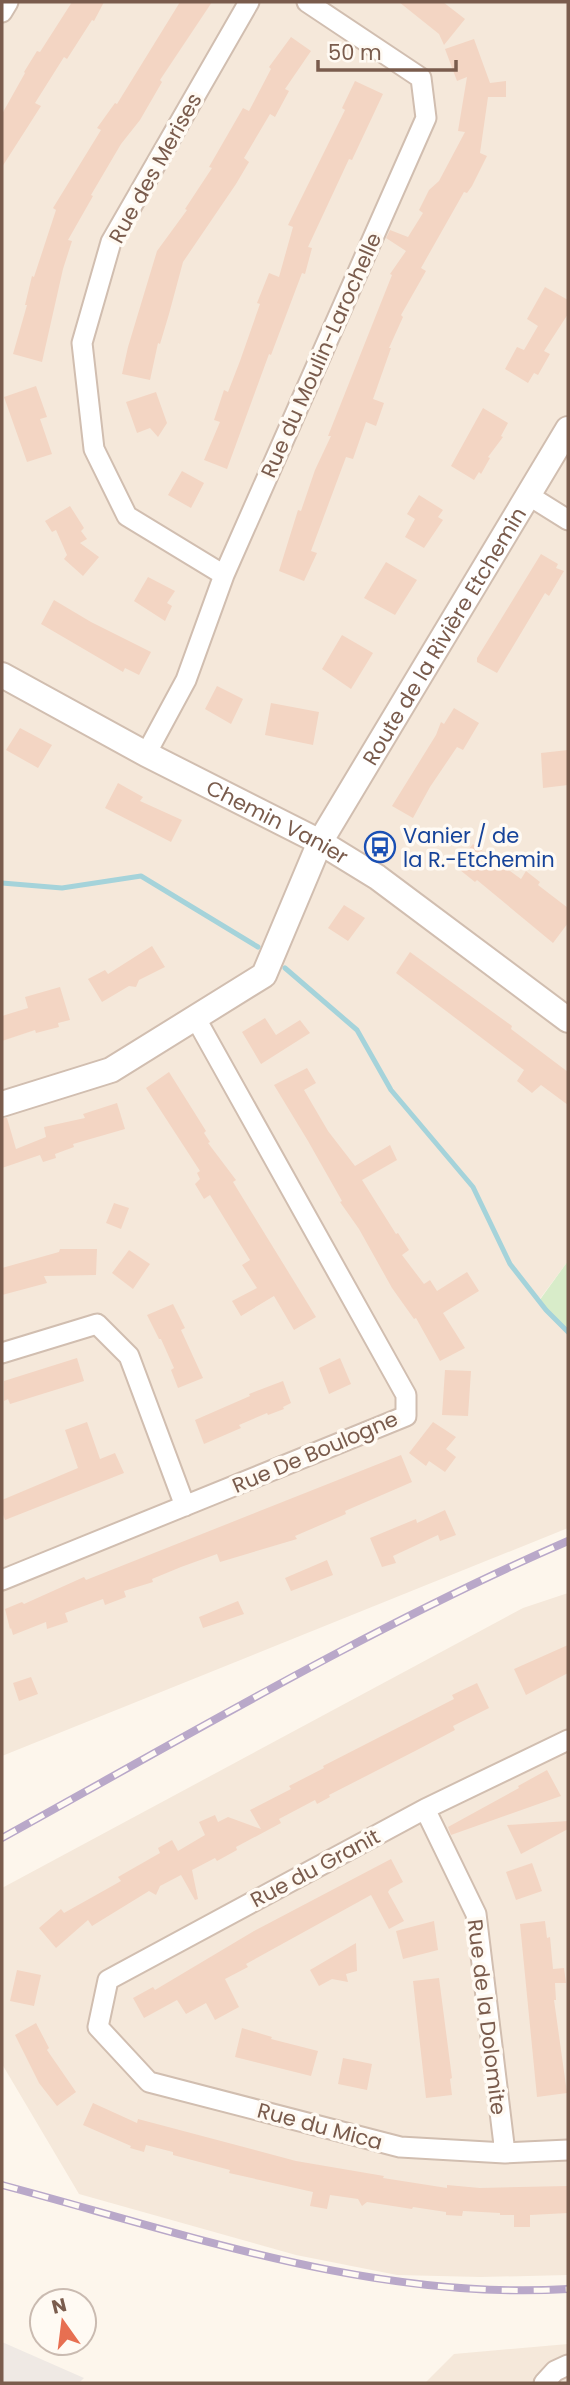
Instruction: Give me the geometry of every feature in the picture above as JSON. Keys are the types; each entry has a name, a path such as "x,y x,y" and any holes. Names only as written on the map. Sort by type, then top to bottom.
{"street":[{"path":"2,12 8,2"},
{"name":"Rue des Merises","path":"224,575 127,516 94,449 82,343 111,243 249,2"},
{"name":"Rue du Moulin-Larochelle","path":"146,754 186,680 224,575 426,118 421,78 307,2"},
{"name":"Route de la Rivière Etchemin","path":"2,1104 111,1070 264,975 320,842 568,429"},
{"path":"528,495 568,520"},
{"name":"Chemin Vanier","path":"2,676 146,754 320,842 377,877 568,1020"},
{"name":"Rue De Boulogne","path":"2,1580 406,1416 406,1395 195,1017"},
{"path":"2,1353 97,1324 130,1356 185,1506"},
{"name":"Rue du Granit","path":"97,2027 108,1980 425,1809 568,1740"},
{"name":"Rue de la Dolomite","path":"425,1809 475,1914 505,2153"},
{"name":"Rue du Mica","path":"97,2027 149,2082 400,2147 505,2153 568,2150"}],"shaded area":[{"path":"2,2 568,2 568,1261 539,1300 568,1331 568,1528 2,1756"},
{"path":"568,1593 568,2275 397,2275 296,2255 79,2194 2,2064 2,1888 523,1608"},
{"path":"2,2342 28,2353 28,2357 36,2357 84,2378 79,2383 2,2383"},
{"path":"568,2344 568,2383 425,2383 454,2354"}],"green space":[{"path":"568,1261 568,1331 539,1301"}],"building":[{"path":"72,2 104,2 94,21 92,20 67,59 64,57 35,103 41,106 2,167 2,114 37,51 40,52"},
{"path":"180,2 212,2 160,80 162,82 140,120 121,144 68,240 72,241 42,362 13,354 32,276 34,277 56,210 53,208 101,130 97,128 115,103 117,104"},
{"path":"399,2 443,2 465,19 444,45 439,34"},
{"path":"291,37 311,51 285,89 289,91 275,117 270,114 244,158 249,162 236,184 183,262 160,344 158,343 150,380 122,374 157,251 187,210 185,209 212,168 209,167 243,108 249,111 271,69 269,67"},
{"path":"474,39 490,83 506,81 506,97 488,97 480,153 487,156 472,186 467,193 464,192 421,268 426,271 401,315 403,317 389,348 373,399 384,403 376,426 366,422 353,459 346,457 311,551 317,553 304,581 279,571 298,510 301,511 315,470 331,436 328,436 392,275 390,274 406,251 386,238 390,230 408,237 423,213 419,210 429,190 439,181 465,132 458,131 467,77 457,81 445,49"},
{"path":"355,81 383,94 308,247 312,248 305,274 302,273 271,355 269,354 227,469 204,460 220,422 214,420 224,390 228,392 240,361 269,273 279,277 293,227 288,225 345,110 342,108"},
{"path":"545,287 568,300 568,314 544,351 550,354 538,375 534,373 528,383 505,369 517,347 524,350 538,326 527,319"},
{"path":"36,386 47,417 40,419 52,454 27,462 4,397"},
{"path":"156,392 167,423 158,437 150,428 137,433 126,402"},
{"path":"483,408 508,423 501,436 503,437 488,457 490,458 481,474 479,472 474,480 451,466"},
{"path":"182,471 204,483 191,508 168,495"},
{"path":"419,495 443,510 438,517 443,520 424,548 405,537 415,519 407,514"},
{"path":"70,506 84,528 81,531 87,539 80,543 99,557 83,576 64,559 67,555 56,530 52,532 45,521"},
{"path":"541,554 558,564 556,568 564,571 549,596 545,593 497,673 477,662 477,658"},
{"path":"386,562 417,580 395,615 364,598"},
{"path":"148,577 175,591 167,603 172,606 165,621 134,601"},
{"path":"54,600 151,652 139,675 125,668 123,672 41,624"},
{"path":"342,635 373,653 351,689 322,669"},
{"path":"217,686 243,699 231,724 205,709"},
{"path":"271,703 319,712 313,745 265,735"},
{"path":"454,708 479,723 463,750 457,747 413,818 392,806 436,735 441,722 444,724"},
{"path":"20,728 52,745 38,768 6,750"},
{"path":"568,750 568,785 543,788 541,753"},
{"path":"118,783 143,797 140,801 182,820 171,842 105,808"},
{"path":"473,844 521,879 526,871 540,882 538,885 568,908 568,923 553,943 477,880 475,882 455,866"},
{"path":"344,905 365,918 348,941 328,928"},
{"path":"152,946 165,967 139,980 136,987 129,986 102,1002 88,979 105,970 108,974"},
{"path":"410,952 512,1026 511,1029 568,1072 568,1105 541,1085 532,1093 517,1081 524,1070 396,973"},
{"path":"60,987 70,1020 58,1023 59,1027 36,1033 35,1030 2,1041 2,1016 28,1008 25,997"},
{"path":"265,1018 276,1035 300,1020 310,1033 261,1064 242,1032"},
{"path":"307,1068 316,1083 304,1090 328,1131 355,1166 390,1145 397,1160 362,1180 409,1250 402,1255 424,1284 430,1280 437,1291 467,1272 479,1291 443,1313 465,1348 440,1361 416,1318 414,1319 392,1288 359,1229 340,1202 342,1201 274,1085"},
{"path":"169,1072 206,1131 204,1133 210,1142 208,1143 236,1180 233,1182 316,1317 294,1330 274,1296 241,1316 232,1301 257,1288 242,1265 250,1260 210,1195 204,1199 195,1184 200,1179 197,1173 200,1171 146,1088"},
{"path":"117,1103 125,1129 73,1144 74,1147 55,1154 56,1158 43,1162 40,1155 2,1168 2,1118 7,1118 16,1149 46,1137 44,1127 85,1118 83,1114"},
{"path":"114,1203 129,1208 121,1229 106,1223"},
{"path":"60,1249 97,1249 96,1275 44,1276 47,1283 2,1295 2,1268 59,1252"},
{"path":"129,1250 150,1264 133,1289 112,1273"},
{"path":"173,1304 185,1328 181,1330 203,1378 178,1388 171,1370 174,1368 147,1315"},
{"path":"77,1358 84,1381 10,1404 8,1399 4,1401 4,1381"},
{"path":"340,1358 351,1384 329,1394 319,1368"},
{"path":"445,1370 471,1371 468,1416 442,1415"},
{"path":"283,1381 291,1403 283,1407 284,1409 239,1425 241,1428 204,1444 195,1420"},
{"path":"87,1422 100,1459 115,1453 124,1473 5,1520 2,1500 78,1468 65,1430"},
{"path":"433,1422 456,1437 446,1449 456,1457 445,1472 429,1461 426,1466 409,1453"},
{"path":"401,1455 412,1482 345,1511 346,1514 295,1536 297,1539 220,1562 217,1554 152,1579 153,1582 124,1591 126,1597 105,1605 103,1599 65,1613 68,1622 47,1629 46,1622 13,1635 10,1629 5,1609 22,1602 24,1604 84,1577 86,1580"},
{"path":"445,1510 456,1535 440,1541 438,1535 393,1556 396,1563 382,1567 370,1538 416,1519 417,1523"},
{"path":"327,1560 333,1575 291,1591 285,1578"},
{"path":"238,1601 244,1614 203,1628 199,1617"},
{"path":"568,1645 568,1673 526,1695 514,1669"},
{"path":"31,1677 38,1694 19,1701 13,1683"},
{"path":"477,1683 489,1708 453,1726 455,1730 329,1795 330,1797 317,1804 315,1800 279,1819 281,1823 236,1847 237,1850 217,1861 215,1858 192,1870 198,1899 195,1900 181,1875 160,1886 156,1895 149,1891 92,1926 88,1920 56,1948 39,1928 61,1909 64,1913 121,1881 118,1877 160,1853 158,1848 172,1840 178,1851 205,1835 199,1822 215,1815 218,1822 228,1817 261,1829 250,1810 291,1789 289,1786 324,1768 323,1766 454,1699 452,1695"},
{"path":"547,1770 561,1796 451,1835 448,1827"},
{"path":"568,1821 568,1829 521,1854 507,1825"},
{"path":"391,1859 403,1882 388,1892 404,1921 389,1929 371,1895 246,1964 248,1967 225,1979 239,2007 215,2020 206,2003 186,2014 177,2000 144,2018 133,1998 153,1987 155,1990 254,1931"},
{"path":"532,1863 542,1891 516,1900 506,1872"},
{"path":"434,1921 438,1950 403,1959 396,1931"},
{"path":"545,1921 547,1938 550,1937 553,1969 564,1968 566,1983 555,1983 554,2000 567,2093 537,2097 520,1924"},
{"path":"356,1943 357,1971 346,1974 348,1982 332,1979 319,1986 310,1970"},
{"path":"17,1970 41,1975 34,2006 10,2001"},
{"path":"439,1978 452,2095 426,2098 413,1981"},
{"path":"36,2023 49,2048 47,2050 76,2092 57,2106 39,2083 15,2035"},
{"path":"242,2028 272,2037 271,2039 318,2051 311,2076 235,2057"},
{"path":"343,2058 372,2064 367,2090 338,2084"},
{"path":"93,2103 137,2123 138,2119 296,2161 384,2176 383,2178 447,2188 447,2185 480,2188 568,2186 568,2213 530,2215 530,2227 514,2227 514,2215 463,2211 462,2216 446,2215 446,2212 367,2202 362,2206 358,2199 330,2195 327,2209 310,2206 313,2192 229,2173 230,2170 146,2145 144,2152 130,2148 131,2146 83,2125"}],"waterway":[{"path":"2,883 62,888 141,876 258,947"},
{"path":"285,968 357,1030 391,1090 473,1187 510,1264 546,1310 568,1332"}],"railway":[{"path":"2,1838 352,1645 568,1541"},
{"path":"2,2185 211,2243 353,2274 424,2285 496,2290 568,2289"}],"place":[{"name":"Vanier / de la R.-Etchemin","path":"380,847"}]}
